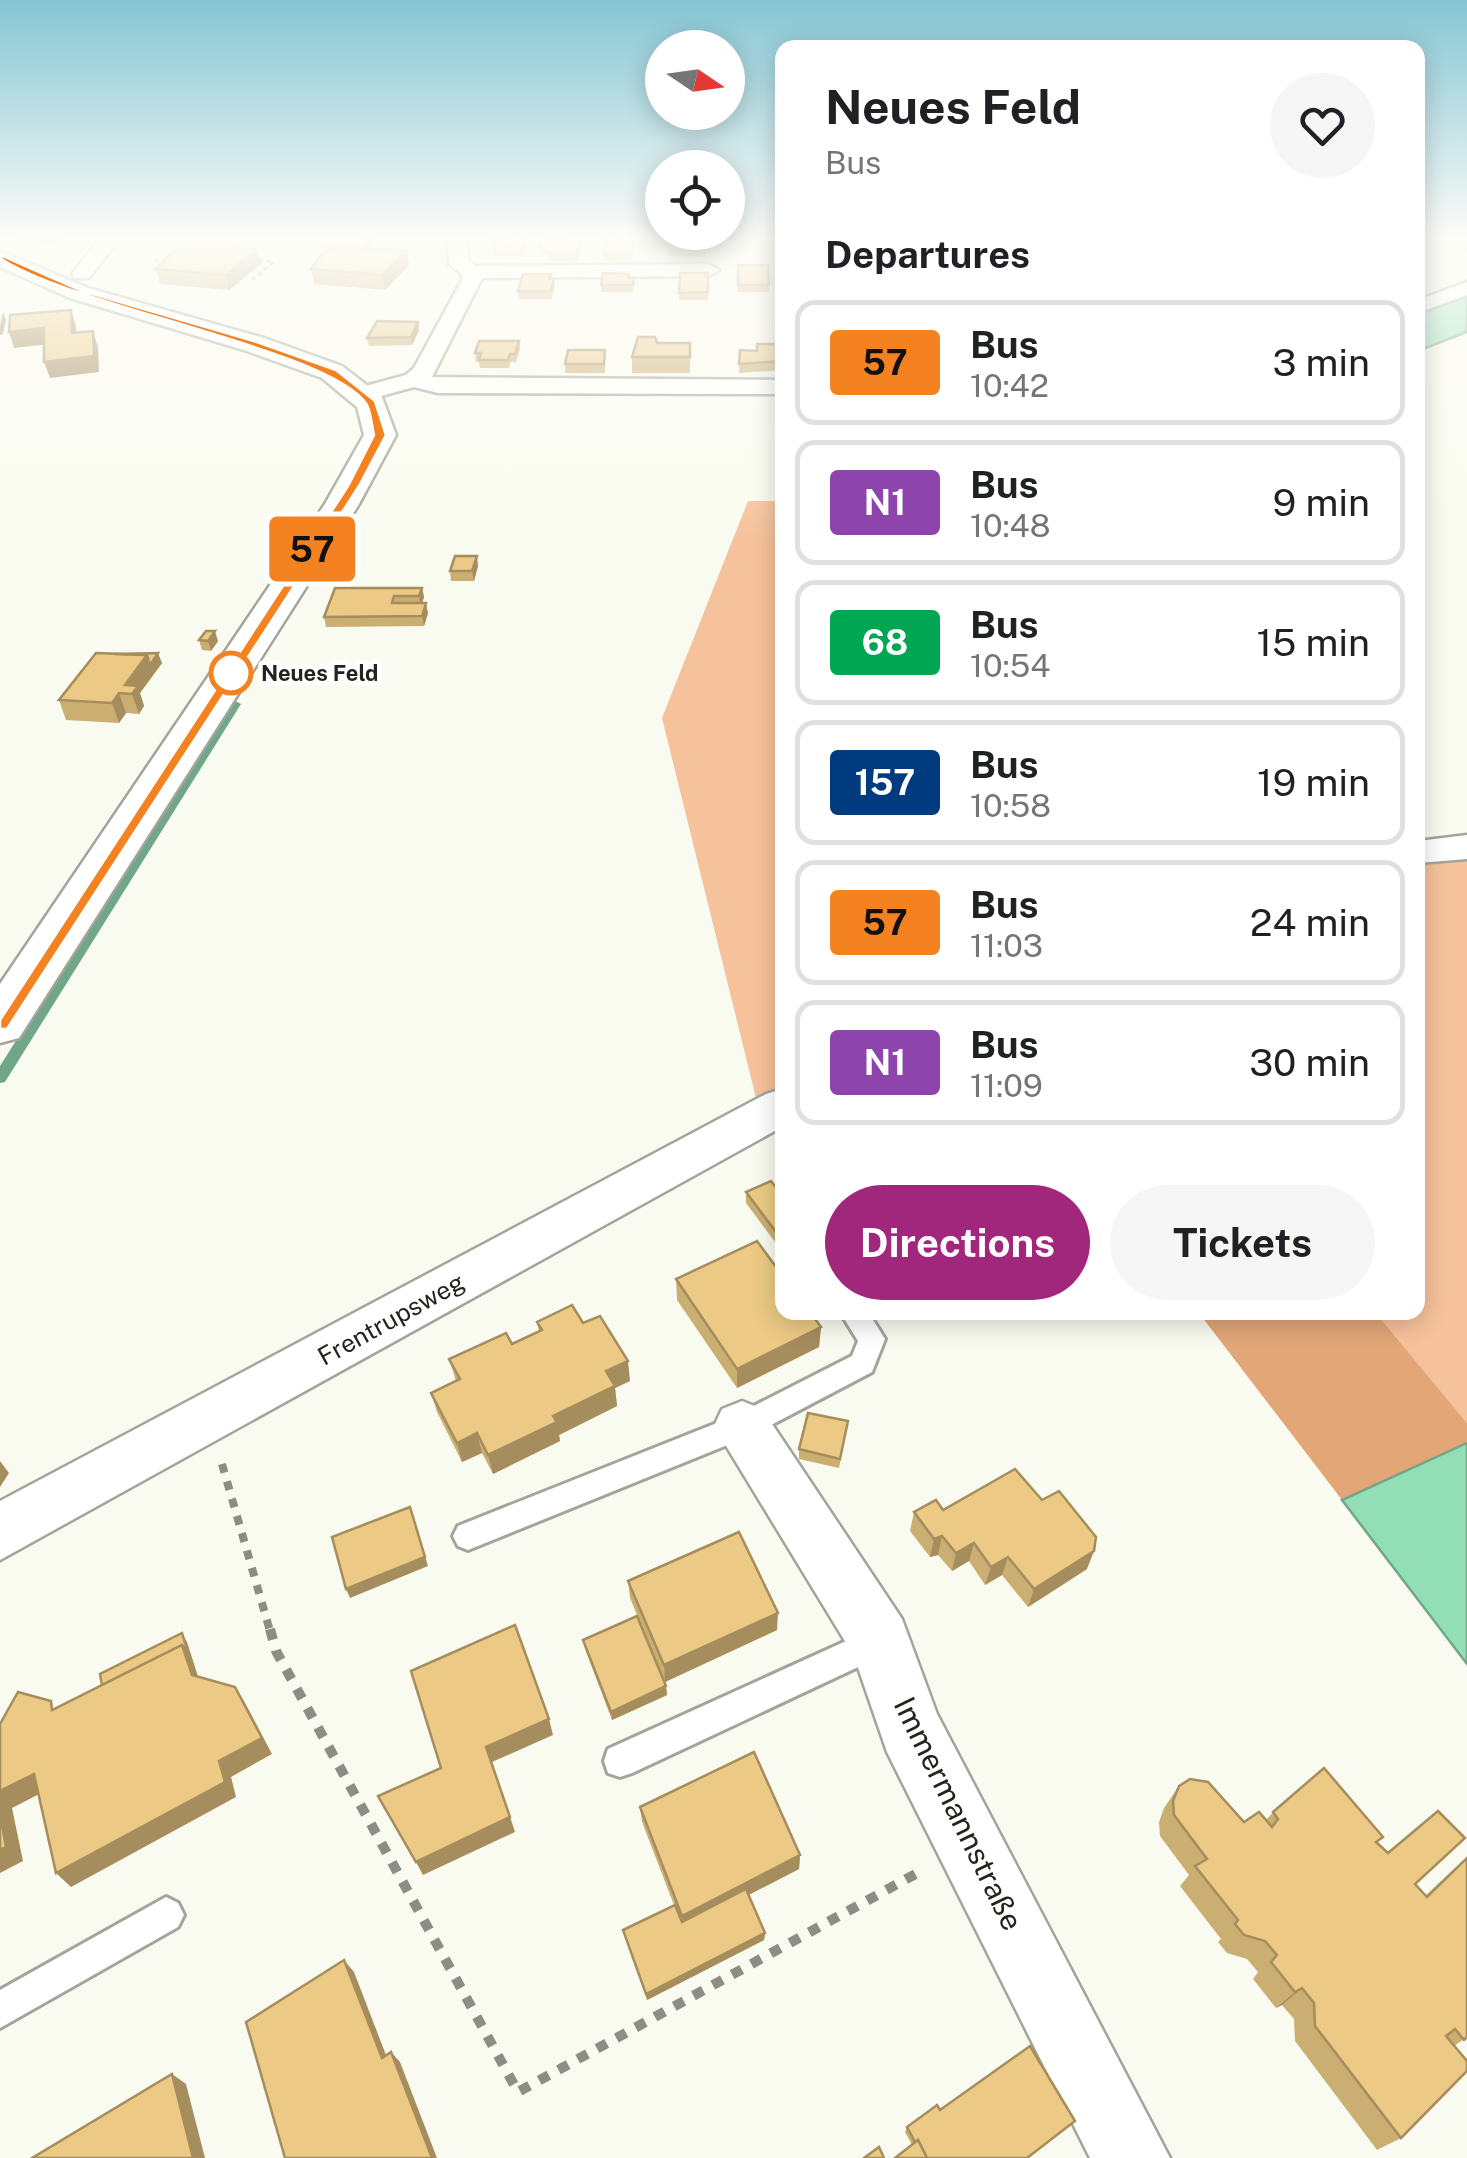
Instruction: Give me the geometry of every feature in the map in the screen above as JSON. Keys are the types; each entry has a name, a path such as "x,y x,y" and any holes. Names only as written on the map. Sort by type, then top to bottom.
{"main road":[{"path":"0,1024 378,444 380,425 363,394 341,377 226,338"}],"street":[{"path":"363,394 414,380 424,372 442,338"},
{"path":"414,380 438,386 775,387"},
{"path":"1425,851 1467,847"},
{"name":"Frentrupsweg","path":"0,1532 775,1110"},
{"name":"Immermannstraße","path":"742,1426 880,1641 910,1729 1131,2158"}],"lane":[{"path":"468,1536 742,1426 864,1364 872,1339 859,1320"},
{"path":"620,1761 880,1641"},
{"path":"0,2010 166,1915"}],"path":[{"path":"208,1418 276,1651 518,2092 970,1844"}],"shaded area":[{"path":"1425,338 1452,338 1425,348"},
{"path":"748,501 775,501 775,1090 757,1102 662,718"},
{"path":"1467,856 1467,1423 1382,1320 1425,1320 1425,861"},
{"path":"1204,1320 1382,1320 1467,1423 1467,1443 1342,1500"},
{"path":"1467,1443 1467,1664 1342,1500"}],"building":[{"path":"44,338 93,338 94,356 44,362"},
{"path":"638,338 655,338 657,343 690,343 690,357 632,357"},
{"path":"479,341 519,341 515,354 510,354 508,360 479,360 481,353 475,353"},
{"path":"757,344 775,344 775,361 739,364 740,350 757,351"},
{"path":"568,350 605,350 604,364 565,364"},
{"path":"455,556 477,556 472,571 450,571"},
{"path":"335,588 422,588 419,596 394,596 392,603 426,603 422,616 324,617"},
{"path":"206,631 215,631 208,641 199,640"},
{"path":"96,653 147,655 125,685 138,686 132,694 119,693 112,703 59,700"},
{"path":"158,653 150,665 147,655 114,654"},
{"path":"771,1181 775,1186 775,1231 746,1192"},
{"path":"757,1241 775,1265 775,1320 816,1320 821,1327 737,1369 676,1279"},
{"path":"572,1305 583,1323 600,1316 628,1361 606,1371 615,1386 553,1416 557,1422 488,1455 477,1433 457,1443 431,1393 460,1379 449,1359 506,1333 512,1344 542,1330 537,1322"},
{"path":"808,1413 848,1421 840,1459 799,1449"},
{"path":"1015,1469 1042,1500 1059,1491 1096,1537 1094,1551 1034,1589 1008,1557 991,1567 974,1543 956,1553 942,1536 934,1539 914,1512 936,1500 943,1510"},
{"path":"410,1507 425,1557 346,1589 332,1537"},
{"path":"739,1532 778,1613 664,1665 628,1581"},
{"path":"637,1616 666,1686 611,1712 583,1640"},
{"path":"515,1625 549,1719 486,1747 510,1817 416,1862 378,1796 441,1768 411,1671"},
{"path":"182,1633 188,1653 182,1645 102,1685 100,1674"},
{"path":"182,1645 192,1675 235,1687 262,1738 219,1761 225,1782 56,1873 34,1774 0,1791 0,1724 18,1692 51,1701 52,1710"},
{"path":"754,1752 800,1855 682,1916 640,1807"},
{"path":"1324,1768 1383,1837 1376,1842 1388,1853 1438,1811 1465,1838 1415,1884 1427,1897 1467,1858 1467,2037 1464,2040 1455,2029 1446,2036 1467,2061 1467,2071 1401,2138 1315,2026 1314,2003 1302,1988 1295,1992 1271,1962 1277,1955 1265,1941 1244,1935 1235,1924 1238,1920 1195,1866 1207,1859 1174,1815 1173,1801 1179,1786 1190,1779 1208,1782 1244,1822 1259,1812 1272,1827 1278,1819 1273,1812"},
{"path":"0,1814 6,1847 0,1850"},
{"path":"746,1889 765,1933 646,1994 623,1930 675,1905 682,1922"},
{"path":"344,1960 382,2058 391,2052 432,2158 285,2158 246,2022"},
{"path":"1030,2046 1075,2121 1027,2158 927,2158 907,2127 937,2105 940,2110"},
{"path":"172,2074 193,2158 32,2158"},
{"path":"918,2140 927,2158 895,2158"},
{"path":"879,2147 884,2158 864,2158"}],"waterway":[{"path":"0,1078 235,704"}],"bus line":[{"name":"57","path":"0,1025 354,486 380,435 371,403 350,382 309,363 233,338"}],"place":[{"name":"Neues Feld","path":"231,673"}]}
